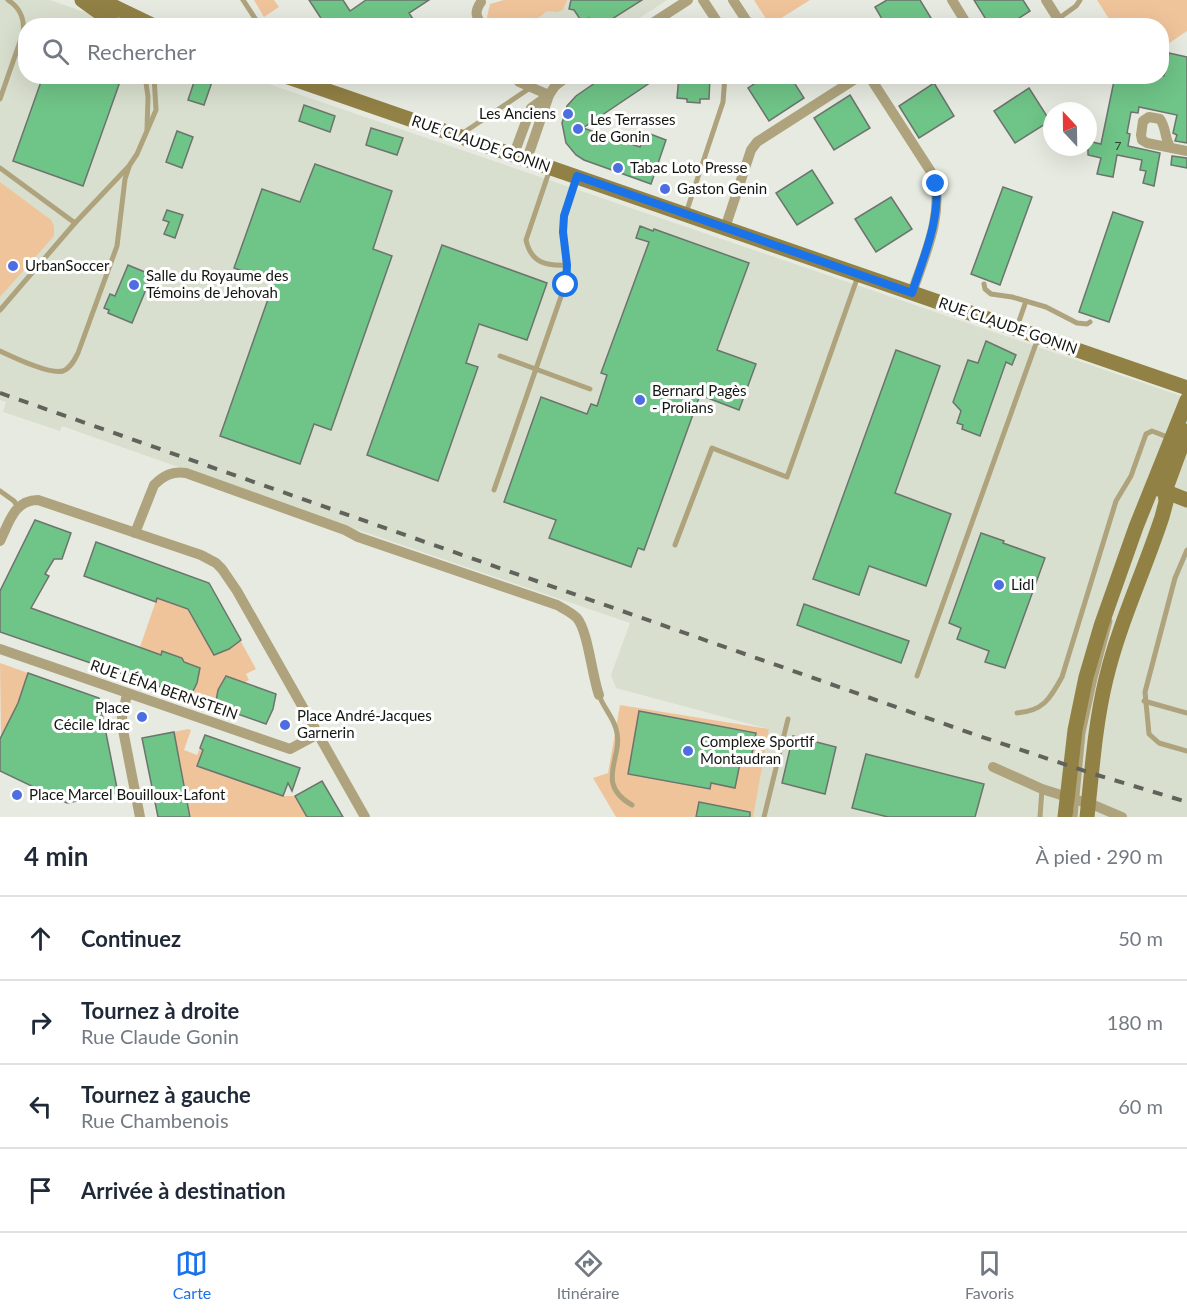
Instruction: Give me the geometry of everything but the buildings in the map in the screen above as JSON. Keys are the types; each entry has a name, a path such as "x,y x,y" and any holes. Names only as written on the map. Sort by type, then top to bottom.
{"street":[{"path":"81,0 107,18"},
{"path":"100,0 134,18"},
{"path":"660,18 688,0"},
{"path":"703,0 715,18"},
{"path":"733,0 745,18"},
{"path":"952,0 963,18"},
{"path":"1046,0 1052,18"},
{"path":"477,18 476,9 481,2"},
{"name":"RUE CLAUDE GONIN","path":"308,84 1187,388"},
{"path":"524,84 549,94"},
{"path":"520,157 531,108 558,84"},
{"path":"724,228 750,150 757,142 848,84"},
{"path":"873,84 933,175 936,184 936,206 932,231 912,293"},
{"path":"1171,148 1187,151"},
{"path":"1065,817 1075,730 1086,677 1101,626 1158,493 1171,438 1187,400"},
{"path":"1158,493 1176,472 1187,431"},
{"path":"135,532 154,485 166,475 186,473 218,484 345,530 358,537 557,605 570,612 583,628 599,695"},
{"path":"1158,493 1187,500"},
{"path":"1092,812 1097,732 1106,680 1121,626 1164,512 1158,493"},
{"path":"0,542 18,507 23,502 38,500 201,555 216,563 237,591 364,817"},
{"name":"RUE LÉNA BERNSTEIN","path":"0,649 290,749 318,734"},
{"path":"127,694 122,717 123,729 140,817"},
{"path":"993,766 1092,812 1122,817"}],"lane":[{"path":"8,0 18,8 22,18"},
{"path":"243,0 255,18"},
{"path":"1059,18 1076,6 1080,0"},
{"path":"0,99 18,47"},
{"path":"146,84 148,98 146,134"},
{"path":"0,351 51,371 65,370 72,364 117,246 129,166 156,110 154,84"},
{"path":"685,214 723,102 724,84"},
{"path":"460,136 531,87"},
{"path":"0,310 75,223 129,166"},
{"path":"550,167 526,240 529,252 536,260 554,266 567,265"},
{"path":"0,168 75,223"},
{"path":"494,490 566,285 564,216 577,176"},
{"path":"675,545 712,448 787,477 858,274"},
{"path":"984,284 985,289 991,294 1046,306 1077,323 1090,322"},
{"path":"1016,329 1026,301"},
{"path":"917,676 1039,337"},
{"path":"500,356 590,388"},
{"path":"1017,713 1038,709 1054,691 1062,677 1116,501 1131,476 1146,434 1152,431 1171,438"},
{"path":"0,492 14,501 18,507"},
{"path":"1083,733 1110,623 1144,524 1158,493"},
{"path":"1187,550 1175,578 1144,692 1149,734 1159,743 1187,751"},
{"path":"1075,817 1086,677"},
{"path":"599,695 617,729 618,737 612,769 613,782 620,797 632,805"},
{"path":"1144,701 1187,713"},
{"path":"764,817 788,718"},
{"path":"1040,817 1045,790"}],"shaded area":[{"path":"0,0 50,0 95,18 18,18 18,84 268,84 1187,398 1187,817 752,817 769,729 616,688 611,675 630,623 62,426 60,431 3,412 6,402 0,400"},
{"path":"254,0 274,0 279,7 264,17"},
{"path":"504,0 567,0 563,10 547,11 538,18 488,18 490,4"},
{"path":"527,0 667,0 639,18 539,18"},
{"path":"754,0 810,0 781,18 766,18"},
{"path":"1097,0 1187,0 1187,31 1169,43 1169,18 1109,18"},
{"name":"UrbanSoccer","path":"0,182 51,220 54,226 54,236 0,297"},
{"path":"157,598 188,609 214,655 229,649 240,640 256,669 246,674 249,680 244,683 225,676 218,690 215,706 190,697 197,683 200,668 163,651 161,655 140,647"},
{"path":"0,663 28,673 18,703 1,737"},
{"name":"Complexe Sportif Montaudran","path":"620,705 769,729 753,817 616,817 593,778 608,773"},
{"path":"191,730 184,750 197,755 200,748 203,750 198,766 283,796 295,796 307,817 191,817 174,732"}],"railway":[{"path":"0,393 976,735 1187,802"}],"place":[{"name":"Les Anciens","path":"568,114"},
{"name":"Les Terrasses de Gonin","path":"578,129"},
{"name":"Tabac Loto Presse","path":"618,168"},
{"name":"Gaston Genin","path":"665,189"},
{"name":"UrbanSoccer","path":"13,266"},
{"name":"Salle du Royaume des Témoins de Jehovah","path":"134,285"},
{"name":"Bernard Pagès - Prolians","path":"640,400"},
{"name":"Lidl","path":"999,585"},
{"name":"Place Cécile Idrac","path":"142,717"},
{"name":"Place André-Jacques Garnerin","path":"285,725"},
{"name":"Complexe Sportif Montaudran","path":"688,751"},
{"name":"Place Marcel Bouilloux-Lafont","path":"17,795"}],"route":[{"path":"566,285 564,216 577,176 912,293 932,231 936,206 936,184"}]}
